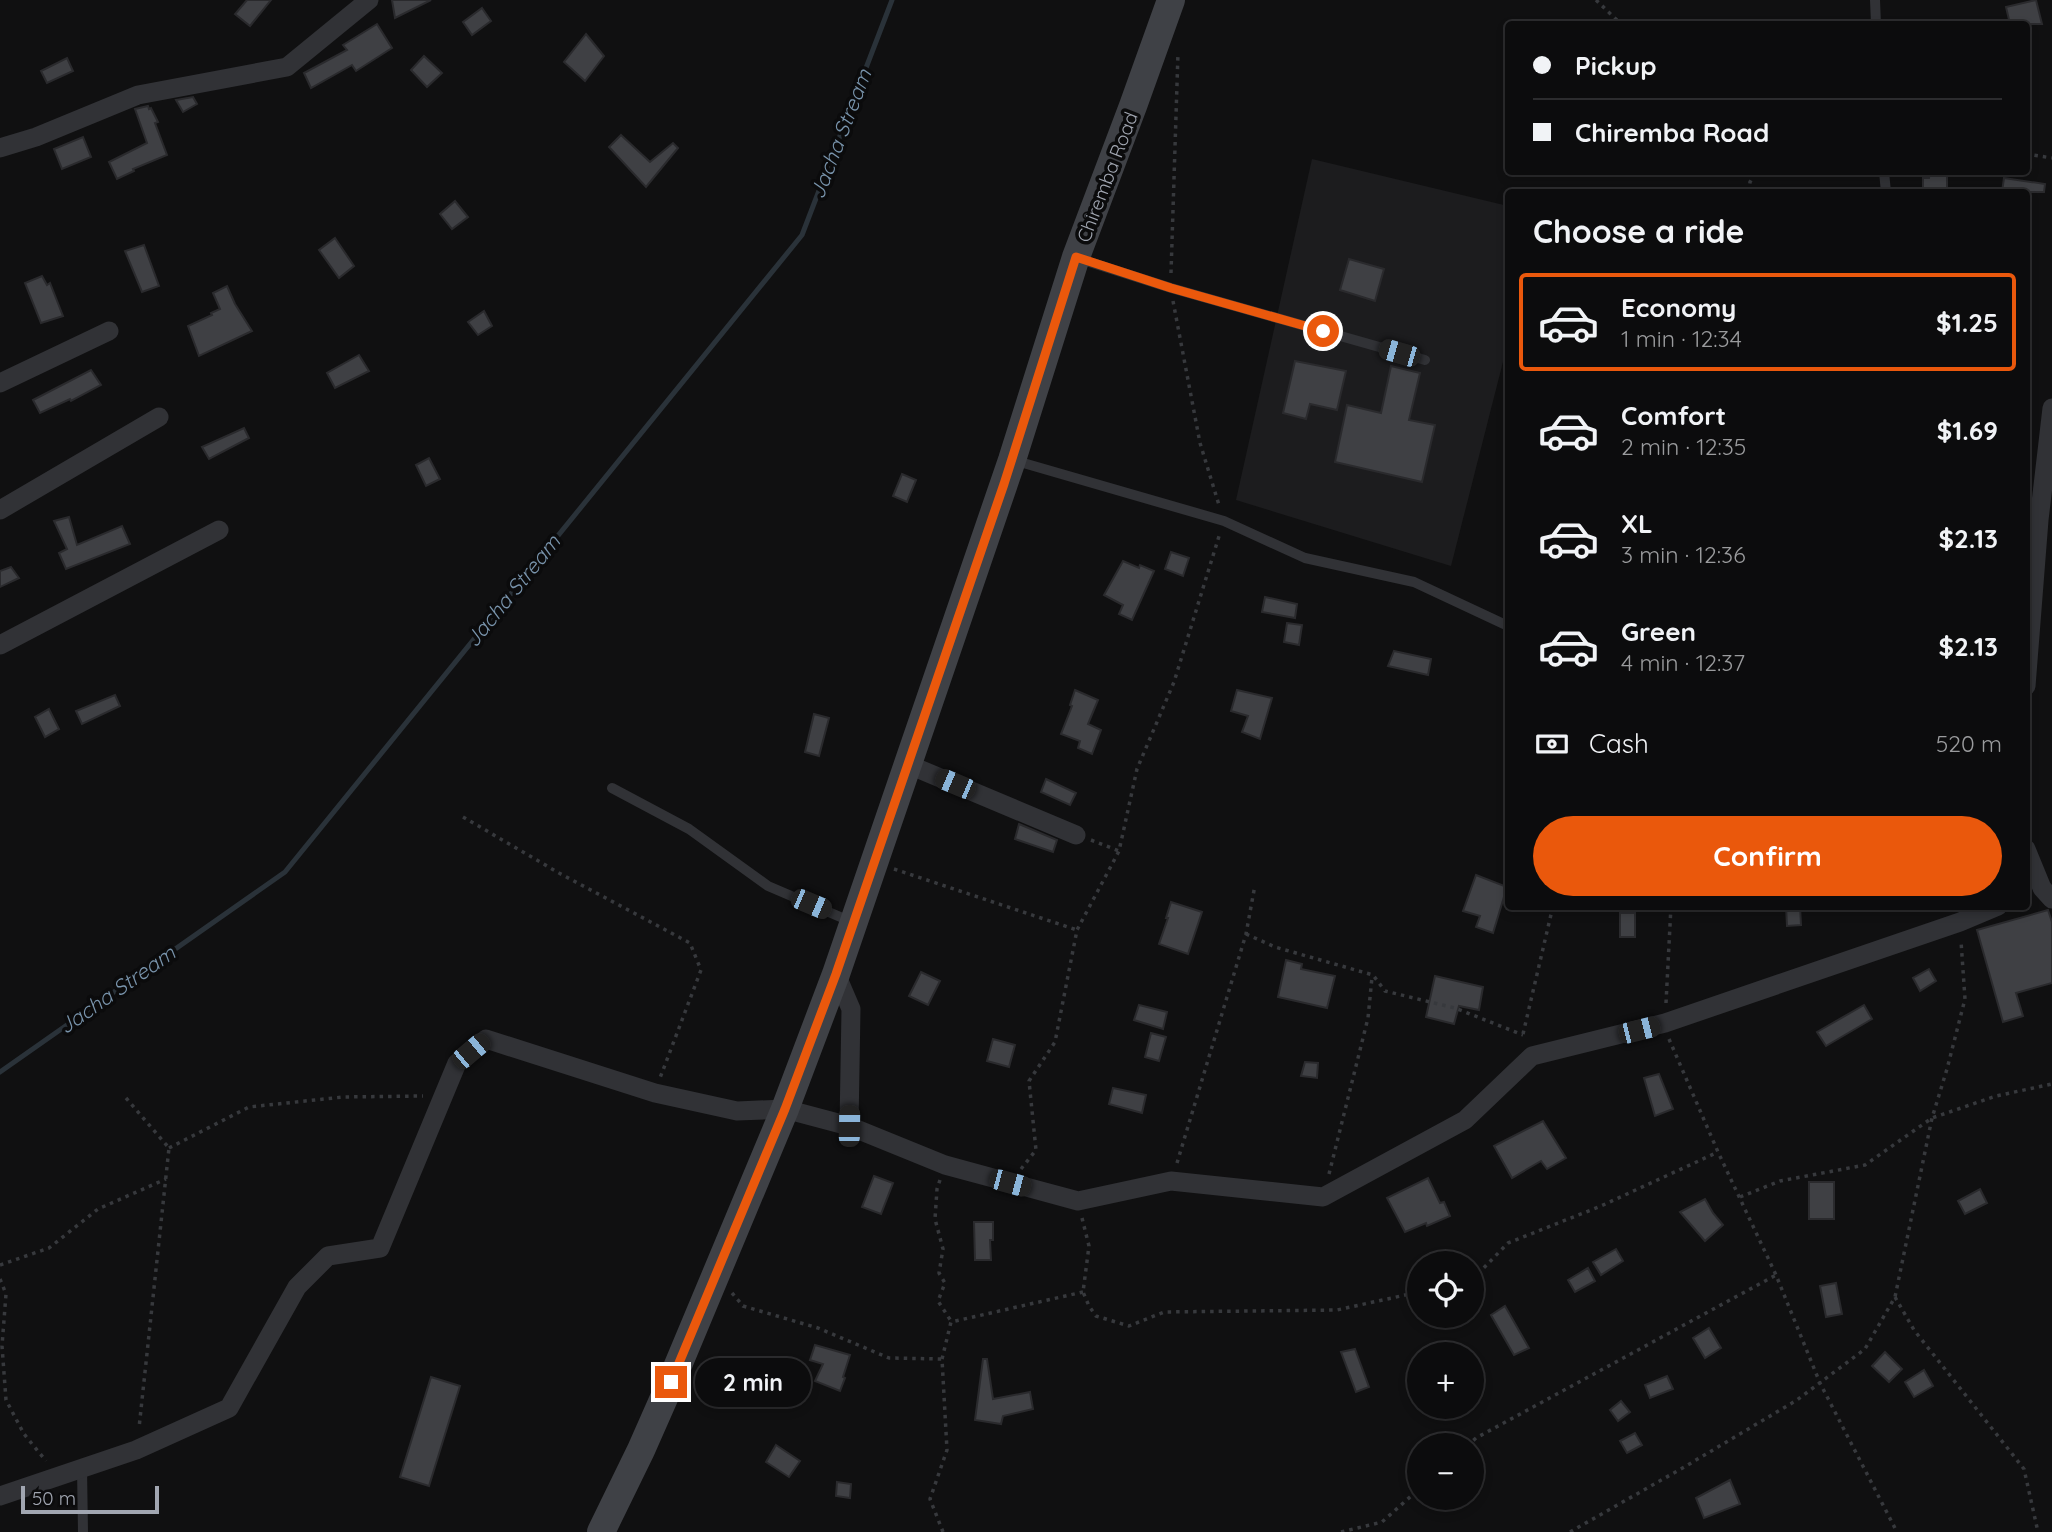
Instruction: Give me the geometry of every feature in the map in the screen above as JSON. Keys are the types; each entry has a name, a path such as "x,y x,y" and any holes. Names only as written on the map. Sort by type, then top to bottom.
{"main road":[{"name":"Chiremba Road","path":"601,1532 641,1450 785,1109 855,923 1012,460 1076,257 1171,0"}],"street":[{"path":"0,148 36,137 138,95 287,67 369,0"},
{"path":"0,383 109,331"},
{"path":"2030,635 2051,416"},
{"path":"0,510 159,417"},
{"path":"0,645 219,530"},
{"path":"907,764 1076,835"},
{"path":"2030,859 2043,892"},
{"path":"0,1496 136,1450 229,1408 297,1287 328,1256 380,1248 457,1063 486,1039 655,1093 737,1111 785,1109 849,1126 945,1165 1077,1201 1171,1181 1323,1197 1465,1120 1532,1056 1665,1023 1988,910"},
{"path":"836,974 851,1009 849,1126"}],"lane":[{"path":"1875,0 1876,21"},
{"path":"1076,257 1171,288 1425,360"},
{"path":"1012,460 1224,521 1305,558 1414,582 1505,625"},
{"path":"612,788 689,829 768,886 855,923"},
{"path":"82,1468 83,1532"}],"path":[{"path":"1596,0 1618,21"},
{"path":"1010,1183 1036,1150 1029,1081 1055,1042 1077,930 1119,850 1137,769 1174,682 1224,521 1200,443 1171,288 1178,51"},
{"path":"2030,155 2052,158"},
{"path":"463,817 559,873 690,943 701,970 655,1093"},
{"path":"1076,835 1119,850"},
{"path":"875,864 1077,930"},
{"path":"1171,1181 1246,934 1255,885"},
{"path":"1532,1056 1523,1035 1552,910"},
{"path":"1671,910 1665,1023 1669,1038 1718,1152 1776,1275 1820,1383 1897,1532"},
{"path":"1570,1532 1797,1399 1865,1349 1895,1297 1931,1118 1965,999 1960,922"},
{"path":"1246,934 1275,947 1373,975 1385,991 1455,1008 1523,1035"},
{"path":"1323,1197 1368,1018 1373,975"},
{"path":"1740,1197 1780,1181 1865,1165 1931,1118 1996,1096 2052,1084"},
{"path":"169,1148 249,1107 343,1097 443,1096"},
{"path":"126,1098 169,1148 136,1450"},
{"path":"1484,1267 1508,1242 1601,1206 1718,1152"},
{"path":"943,1532 930,1499 947,1450 942,1359 951,1322 938,1301 945,1283 939,1273 943,1249 935,1219 937,1189 945,1165"},
{"path":"0,1265 49,1248 98,1209 166,1179"},
{"path":"1077,1201 1089,1246 1083,1292 1089,1307 1097,1316 1129,1326 1164,1312 1337,1310 1407,1295"},
{"path":"716,1273 743,1306 818,1328 889,1358 942,1359"},
{"path":"1484,1434 1776,1275"},
{"path":"0,1279 6,1294 2,1346 6,1400 24,1434 58,1476"},
{"path":"951,1322 1083,1292"},
{"path":"1895,1297 1914,1330 2024,1469 2038,1532"},
{"path":"1341,1532 1382,1522 1407,1500"}],"shaded area":[{"path":"1312,159 1505,205 1505,354 1451,566 1236,500"}],"building":[{"path":"247,0 271,0 250,26 235,14"},
{"path":"392,0 431,0 395,18"},
{"path":"2036,0 2042,24 2009,21 2006,7"},
{"path":"482,8 491,21 472,35 463,22"},
{"path":"377,24 392,48 356,71 352,65 311,88 304,73 347,50 343,45"},
{"path":"586,34 604,56 585,81 564,62"},
{"path":"424,56 442,73 427,87 411,70"},
{"path":"67,58 73,71 47,83 41,71"},
{"path":"193,97 197,104 183,112 176,100"},
{"path":"148,106 158,122 155,123 167,155 117,179 109,162 147,143 135,109"},
{"path":"621,135 650,162 673,143 678,148 646,187 609,147"},
{"path":"83,137 91,157 62,169 54,149"},
{"path":"1930,175 1947,175 1947,189 1923,189 1923,178 1929,178"},
{"path":"2004,178 2045,184 2044,192 2002,189"},
{"path":"455,201 468,217 452,229 440,214"},
{"path":"335,238 354,266 339,278 319,250"},
{"path":"144,245 159,286 142,292 125,251"},
{"path":"1349,259 1384,269 1375,301 1340,290"},
{"path":"42,276 47,285 50,283 63,316 41,323 25,283"},
{"path":"227,286 252,331 199,356 188,326 220,309 213,293"},
{"path":"484,311 492,326 478,335 468,322"},
{"path":"359,355 369,371 335,388 327,373"},
{"path":"1295,361 1346,371 1337,410 1310,404 1306,419 1283,413"},
{"path":"1391,366 1420,373 1409,420 1435,425 1422,482 1335,462 1347,405 1381,413"},
{"path":"91,370 101,385 40,413 33,400"},
{"path":"244,428 249,438 209,459 202,447"},
{"path":"429,458 440,479 426,486 416,465"},
{"path":"902,474 916,480 907,502 893,496"},
{"path":"69,517 77,545 122,526 130,544 66,569 59,553 67,549 54,521"},
{"path":"1171,552 1189,558 1183,576 1165,569"},
{"path":"1123,561 1154,571 1132,620 1119,614 1123,605 1104,595"},
{"path":"11,567 19,578 0,587 0,571"},
{"path":"1265,597 1297,604 1295,618 1262,612"},
{"path":"1287,623 1302,625 1299,645 1284,642"},
{"path":"1394,651 1431,659 1428,675 1388,666"},
{"path":"1075,690 1098,700 1088,724 1101,730 1092,754 1078,748 1080,741 1061,734"},
{"path":"1237,690 1272,698 1260,739 1242,732 1248,716 1231,711"},
{"path":"115,695 120,706 82,724 76,711"},
{"path":"49,709 59,729 45,737 35,717"},
{"path":"814,714 829,718 819,756 805,752"},
{"path":"1046,779 1076,793 1070,805 1041,792"},
{"path":"1019,824 1057,840 1053,852 1015,839"},
{"path":"1476,875 1505,886 1493,933 1476,927 1480,916 1463,911"},
{"path":"1171,902 1202,912 1188,954 1159,944"},
{"path":"1786,910 1800,910 1801,925 1787,926"},
{"path":"2048,910 2052,922 2052,983 2016,993 2023,1016 2003,1022 1977,930"},
{"path":"1620,913 1635,913 1635,937 1620,937"},
{"path":"1286,960 1302,964 1301,969 1335,976 1327,1008 1278,997"},
{"path":"1929,969 1936,981 1920,991 1913,978"},
{"path":"921,972 940,981 928,1005 909,996"},
{"path":"1435,976 1483,987 1479,1010 1459,1006 1454,1024 1426,1017"},
{"path":"1139,1005 1167,1012 1163,1029 1134,1020"},
{"path":"1864,1005 1872,1019 1826,1046 1817,1032"},
{"path":"1151,1033 1166,1037 1159,1061 1145,1057"},
{"path":"993,1039 1015,1045 1009,1067 987,1061"},
{"path":"1305,1062 1318,1063 1317,1078 1301,1076"},
{"path":"1659,1074 1673,1109 1655,1116 1644,1078"},
{"path":"1113,1088 1146,1095 1142,1113 1109,1104"},
{"path":"1543,1121 1566,1158 1547,1169 1541,1161 1512,1178 1494,1146"},
{"path":"874,1176 893,1183 881,1214 862,1207"},
{"path":"1428,1178 1440,1203 1444,1202 1450,1216 1405,1232 1387,1198"},
{"path":"1809,1182 1834,1182 1834,1219 1809,1219"},
{"path":"1980,1189 1987,1203 1965,1214 1958,1201"},
{"path":"1705,1199 1723,1225 1705,1241 1680,1212"},
{"path":"974,1222 993,1222 991,1260 975,1260"},
{"path":"1616,1249 1623,1261 1601,1275 1593,1262"},
{"path":"1588,1268 1595,1281 1575,1292 1568,1280"},
{"path":"1836,1283 1842,1314 1826,1317 1820,1286"},
{"path":"1505,1306 1529,1348 1514,1355 1491,1315"},
{"path":"1709,1328 1721,1348 1705,1358 1693,1338"},
{"path":"815,1345 850,1355 840,1391 815,1381 823,1364 810,1360"},
{"path":"1355,1349 1369,1387 1356,1392 1341,1352"},
{"path":"1885,1352 1902,1369 1889,1382 1872,1366"},
{"path":"983,1359 987,1359 993,1399 1030,1392 1033,1409 1003,1416 1001,1424 975,1420"},
{"path":"1924,1370 1933,1386 1914,1397 1905,1382"},
{"path":"1667,1376 1673,1389 1650,1398 1645,1385"},
{"path":"431,1377 460,1386 429,1486 400,1477"},
{"path":"1621,1401 1630,1412 1618,1421 1610,1410"},
{"path":"1635,1433 1642,1445 1627,1453 1620,1441"},
{"path":"776,1445 800,1461 789,1477 766,1462"},
{"path":"1730,1480 1740,1504 1704,1518 1696,1498"},
{"path":"837,1482 851,1484 850,1498 836,1496"}],"waterway":[{"name":"Jacha Stream","path":"0,1072 285,872 802,235 892,0"}],"route":[{"path":"671,1382 785,1109 836,974 1004,484 1076,257 1171,288 1323,331"}]}
